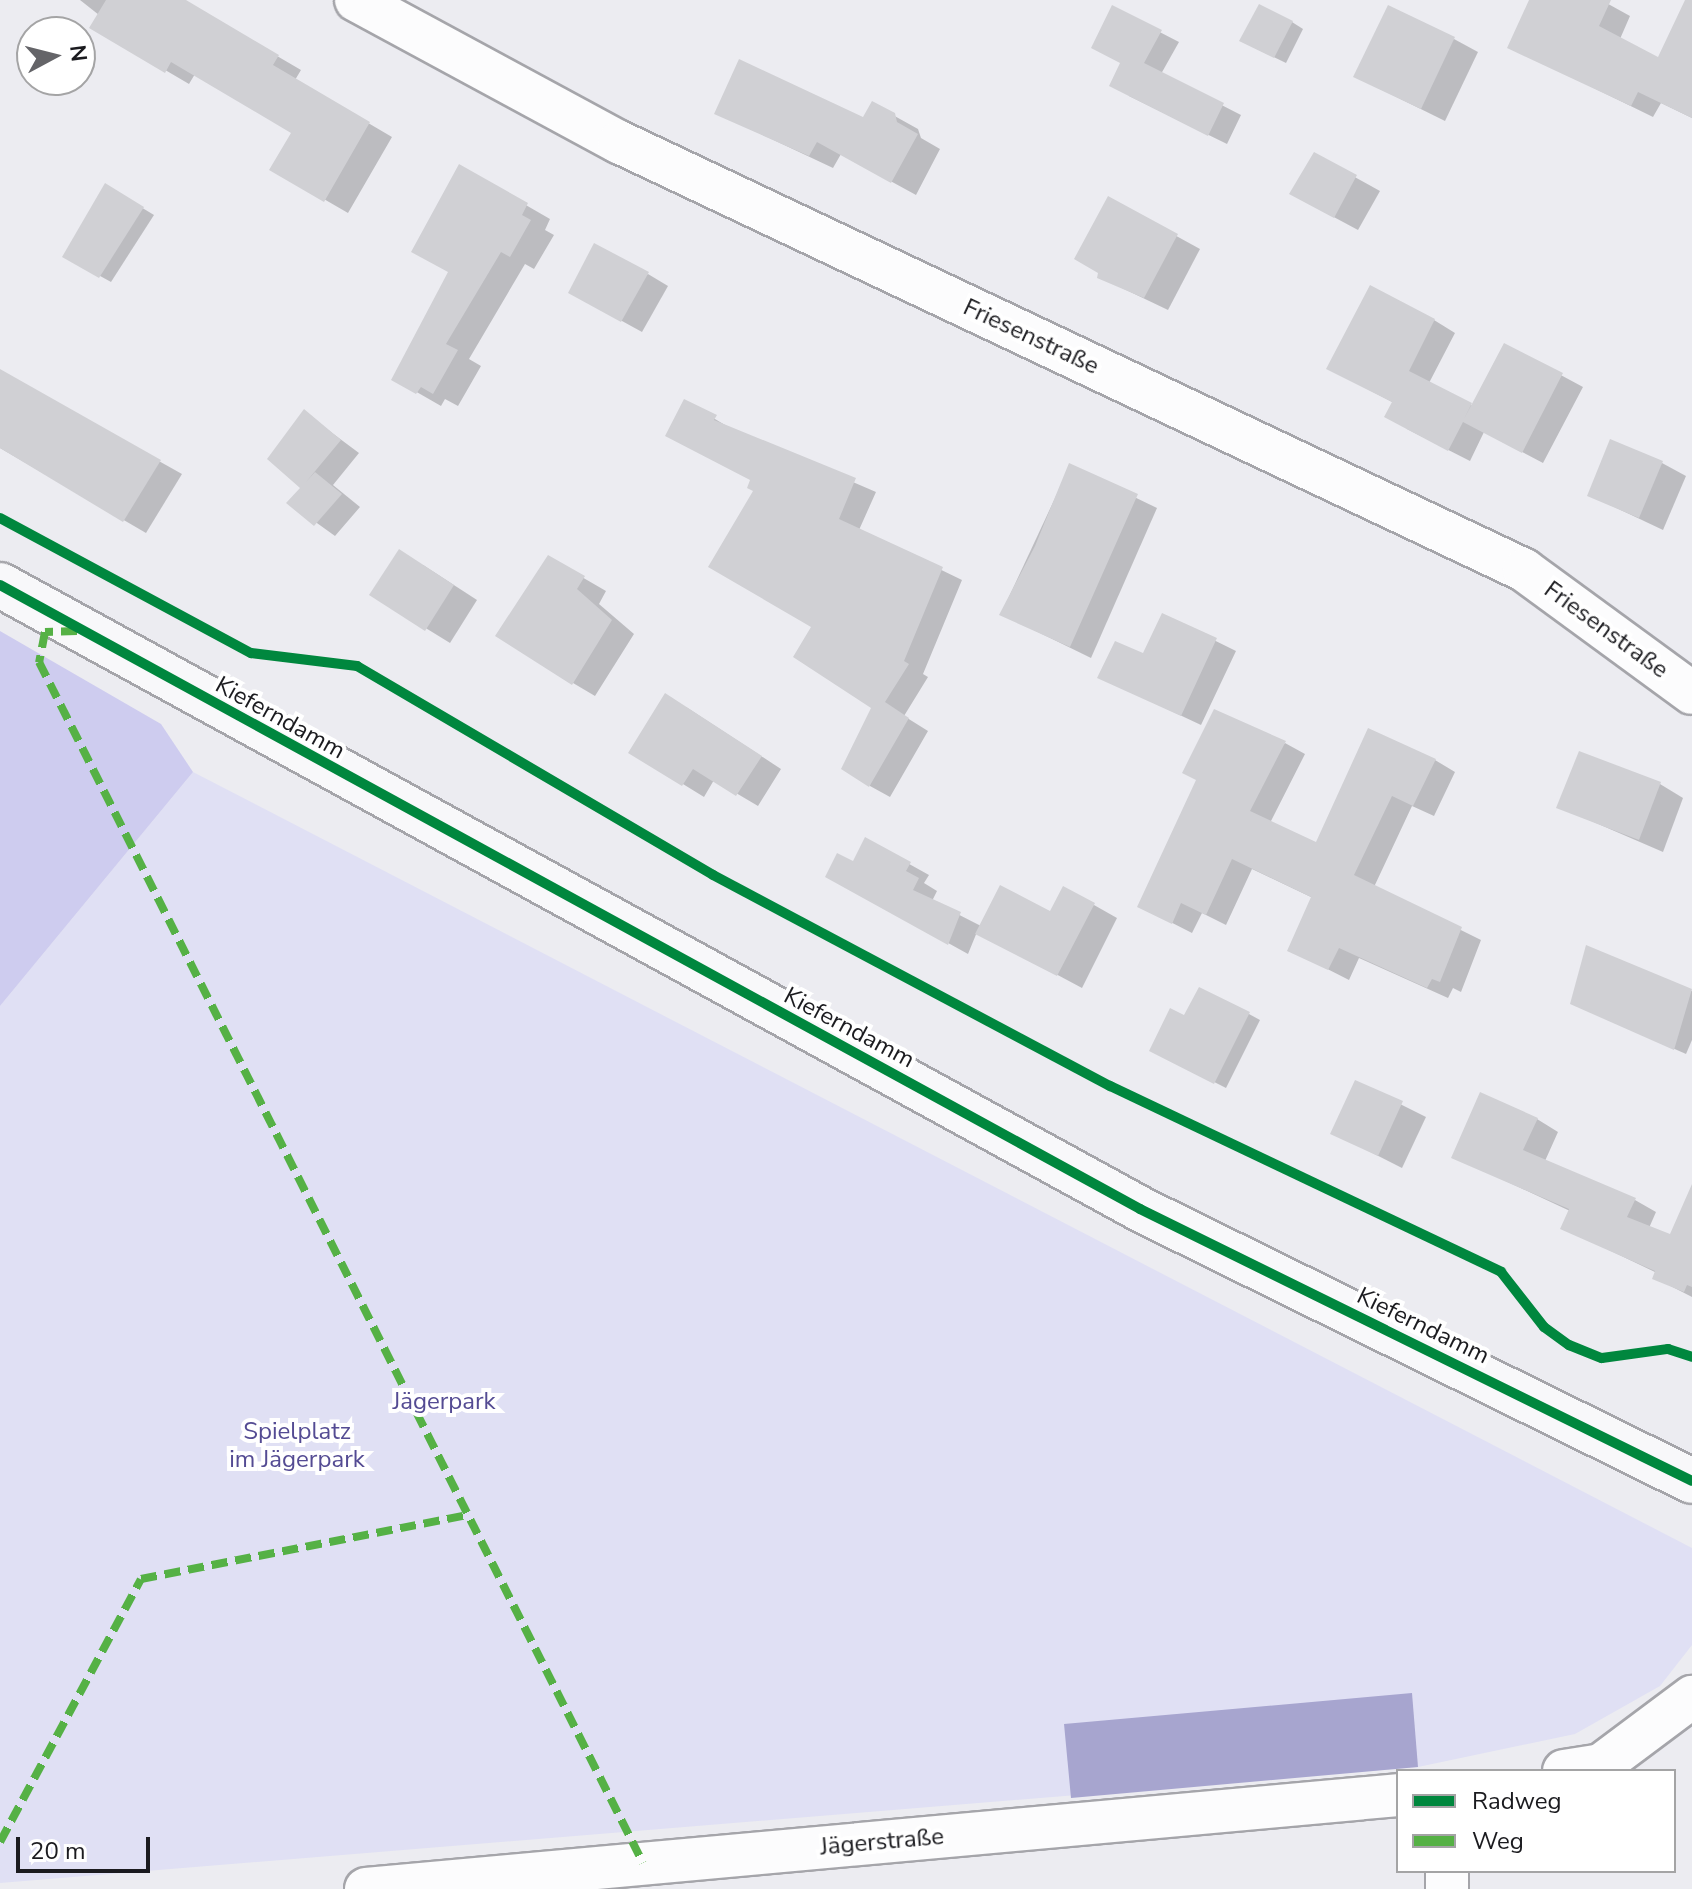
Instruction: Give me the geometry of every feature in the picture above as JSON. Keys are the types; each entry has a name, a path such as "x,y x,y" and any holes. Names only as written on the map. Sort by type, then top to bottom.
{"street":[{"name":"Friesenstraße","path":"356,0 619,142 1524,570 1692,693"},
{"name":"Kieferndamm","path":"0,585 1140,1209 1692,1481"},
{"path":"1576,1769 1601,1765 1692,1697"},
{"name":"Jägerstraße","path":"366,1889 643,1876 1396,1795"}],"green space":[{"name":"Jägerpark","path":"193,772 1692,1548 1692,1645 1660,1686 1575,1734 1418,1767 0,1883 0,1006"}],"shaded area":[{"path":"0,631 161,724 193,772 0,1006"},
{"path":"1412,1693 1418,1767 1071,1798 1064,1724"}],"building":[{"path":"106,0 186,0 279,55 273,65 370,122 324,202 269,170 291,133 171,62 165,73 96,32 96,16"},
{"path":"1529,0 1611,0 1599,26 1658,57 1685,0 1692,0 1692,118 1638,92 1631,106 1507,48"},
{"path":"1259,4 1293,21 1274,58 1239,41"},
{"path":"1112,5 1162,30 1144,63 1224,103 1208,136 1109,86 1120,63 1091,48"},
{"path":"1388,5 1455,37 1421,109 1353,77"},
{"path":"739,59 863,117 872,101 895,113 897,122 918,134 891,183 817,142 809,156 714,114"},
{"path":"1314,152 1357,175 1334,218 1289,194"},
{"path":"459,164 528,203 522,215 531,220 510,257 501,252 446,344 458,350 433,394 421,387 416,394 391,380 448,272 411,252"},
{"path":"105,183 144,207 99,278 62,257"},
{"path":"1108,196 1178,234 1144,298 1097,278 1098,273 1074,259"},
{"path":"594,243 649,272 621,322 568,293"},
{"path":"1370,285 1435,319 1409,371 1472,403 1464,419 1504,343 1563,373 1522,453 1463,422 1448,451 1384,417 1392,402 1326,369"},
{"path":"0,369 161,460 123,522 0,448"},
{"path":"684,399 717,415 714,420 856,478 839,519 943,567 904,661 909,664 885,702 909,718 869,787 841,769 871,708 793,657 811,627 708,567 753,491 747,488 750,480 665,436"},
{"path":"304,409 341,440 306,482 315,472 342,494 314,526 286,503 300,488 267,459"},
{"path":"1610,439 1663,461 1639,518 1587,496"},
{"path":"1069,463 1138,494 1070,647 999,615 1035,546"},
{"path":"399,549 454,585 425,631 369,595"},
{"path":"548,555 585,576 577,589 612,620 572,685 495,636"},
{"path":"1162,613 1217,638 1181,716 1097,678 1115,641 1143,653"},
{"path":"665,693 762,756 736,796 693,769 682,786 628,753"},
{"path":"1214,709 1286,741 1250,811 1316,842 1368,728 1436,759 1413,806 1392,796 1354,875 1462,927 1440,982 1432,979 1427,988 1339,948 1328,970 1287,951 1311,897 1232,859 1206,915 1181,903 1172,924 1137,907 1196,780 1182,773"},
{"path":"1579,751 1661,782 1639,840 1556,808"},
{"path":"865,837 911,862 906,871 919,878 913,890 961,912 948,945 825,877 837,853 853,861"},
{"path":"1000,885 1050,911 1063,886 1095,903 1057,976 975,934"},
{"path":"1586,945 1692,989 1674,1050 1570,1004"},
{"path":"1199,987 1250,1012 1214,1084 1149,1051 1170,1008 1184,1015"},
{"path":"1355,1080 1403,1101 1378,1156 1330,1134"},
{"path":"1480,1092 1538,1118 1523,1150 1636,1198 1627,1217 1670,1234 1692,1184 1692,1287 1687,1285 1684,1292 1652,1279 1655,1271 1560,1229 1569,1209 1451,1158"}],"marked path":[{"path":"77,631 45,632 39,662 643,1863"},
{"path":"0,1842 141,1579 467,1515"}],"cycle path":[{"path":"0,518 251,653 357,666 713,875 1110,1086 1501,1272 1544,1327 1569,1345 1602,1358 1668,1349 1692,1357"},
{"path":"0,585 1140,1209 1692,1481"}],"park label":[{"name":"Spielplatz im Jägerpark","path":"297,1446"}]}
